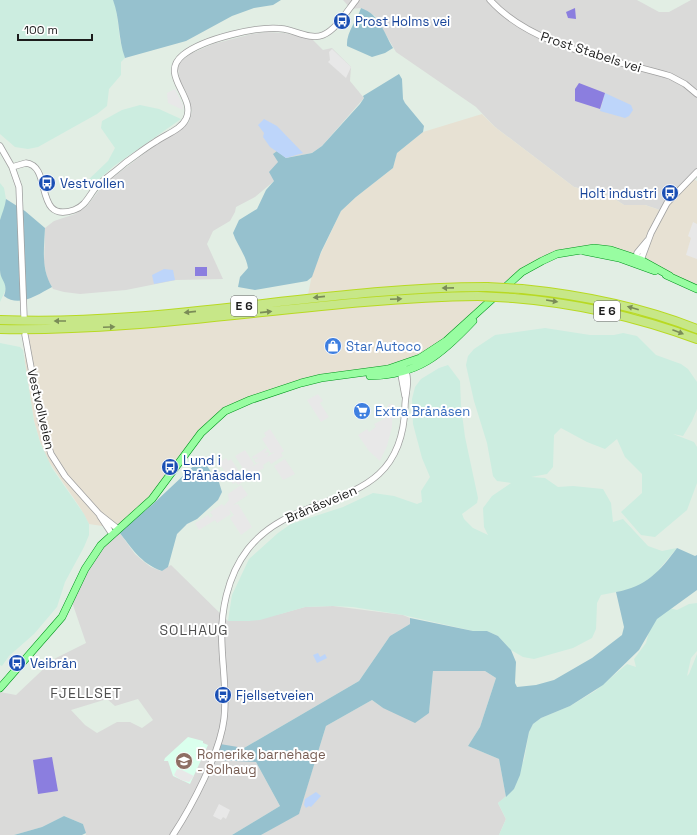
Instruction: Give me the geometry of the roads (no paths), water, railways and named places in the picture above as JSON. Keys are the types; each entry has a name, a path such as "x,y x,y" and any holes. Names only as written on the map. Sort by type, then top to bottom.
{"highway":[{"name":"E 6","path":"0,320 67,321 127,318 383,291 487,287 554,292 624,306 697,329"},
{"name":"E 6","path":"0,329 67,329 129,326 388,300 478,296 543,300 587,307 627,316 697,339"}],"main road":[{"path":"0,688 62,617 88,564 102,545 115,531 156,494 198,437 221,414 238,405 286,387 321,378 360,374 380,376 403,370 430,352 481,310 513,280 534,265 557,254 583,251 638,260 661,269 670,276 697,289"}],"street":[{"path":"12,167 26,163 36,168 41,176 46,198 53,208 62,211 78,208 85,204 96,188 107,178 150,145 181,126 185,121 188,115 188,106 175,75 176,64 183,55 212,41 258,30 281,29 310,36 322,35 332,28 356,0"},
{"name":"Prost Stabels vei","path":"490,0 514,22 539,36 568,47 670,76 685,84 697,94"},
{"path":"0,146 12,167 19,194 24,316"},
{"path":"638,260 657,219 670,200 697,172"},
{"name":"Vestvollveien","path":"25,335 41,422 51,454 65,476 115,531"},
{"name":"Brånåsveien","path":"173,835 210,765 222,732 226,698 222,646 223,616 229,587 238,564 255,541 276,524 293,515 353,492 378,475 392,456 401,437 405,396 403,370"}],"place":[{"name":"Prost Holms vei","path":"342,21"},
{"name":"Vestvollen","path":"47,183"},
{"name":"Holt industri","path":"670,193"},
{"name":"Star Autoco","path":"333,346"},
{"name":"Extra Brånåsen","path":"362,411"},
{"name":"Lund i Brånåsdalen","path":"170,467"},
{"name":"Veibrån","path":"17,663"},
{"name":"Fjellsetveien","path":"223,695"},
{"name":"Romerike barnehage - Solhaug","path":"184,761"}],"district":[{"name":"SOLHAUG","path":"194,630"},
{"name":"FJELLSET","path":"86,693"}]}
